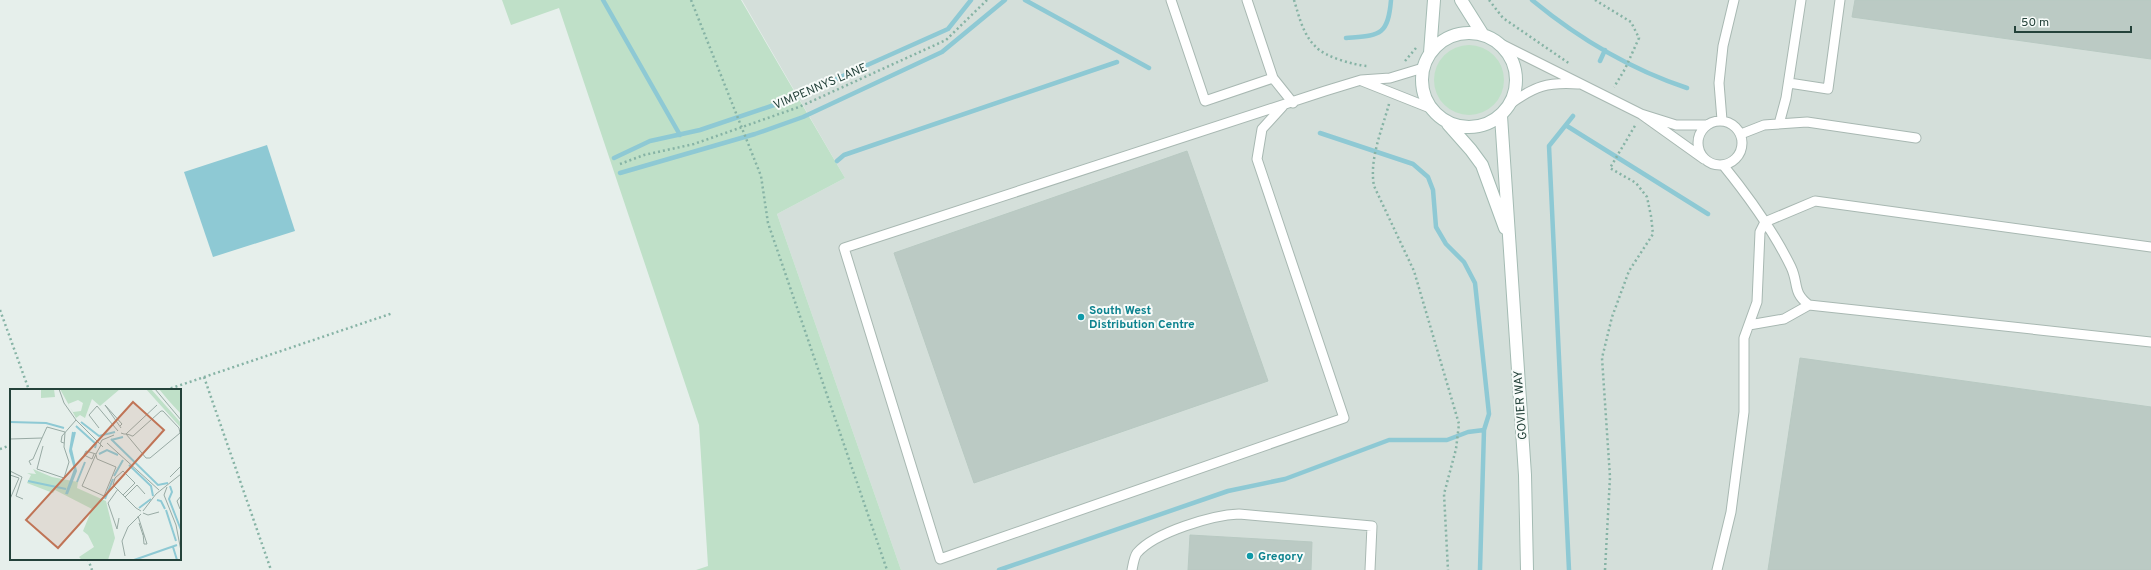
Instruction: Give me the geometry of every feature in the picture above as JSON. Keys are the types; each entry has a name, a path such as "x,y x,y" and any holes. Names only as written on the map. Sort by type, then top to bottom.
{"street":[{"path":"1430,53 1434,0"},
{"path":"1461,0 1483,35"},
{"path":"1468,33 1483,35 1495,41 1505,50 1513,63 1516,76 1515,91 1510,104 1501,116 1489,124 1475,127 1460,127 1447,122 1430,108 1422,89 1423,68 1430,53 1440,42 1454,35 1468,33"},
{"name":"GOVIER WAY","path":"1501,116 1525,475 1528,570"},
{"name":"GOVIER WAY","path":"1447,122 1482,165 1510,240"}],"lane":[{"path":"1171,0 1205,101 1273,78"},
{"path":"1247,0 1273,78 1293,103"},
{"path":"1722,120 1719,83 1723,46 1734,0"},
{"path":"1779,124 1788,83 1801,0"},
{"path":"1788,83 1828,89 1840,0"},
{"path":"1495,41 1642,114 1676,126 1706,125"},
{"path":"1283,106 1262,129 1257,159 1344,418 940,559 844,248 1360,80 1390,78 1423,68"},
{"path":"1360,80 1430,108"},
{"path":"1510,104 1528,91 1554,82 1581,84"},
{"path":"1642,114 1704,159 1715,165 1723,165 1732,162 1742,148 1740,134 1730,122 1722,120 1711,122 1700,131 1697,142 1701,155 1704,159"},
{"path":"1740,134 1764,125 1807,122 1916,138"},
{"path":"1723,165 1754,202 1792,268 1799,298 1809,305 2151,342"},
{"path":"1717,570 1731,512 1744,412 1744,338 1757,302 1760,232 1765,222 1815,201 2151,247"},
{"path":"1749,326 1784,319 1809,305"},
{"path":"1132,570 1136,554 1140,550 1173,530 1223,514 1239,514 1372,526 1370,570"}],"path":[{"path":"691,0 761,176 768,223 887,570"},
{"name":"VIMPENNYS LANE","path":"620,164 644,156 694,144 741,126 799,107 946,40 988,0"},
{"path":"1489,0 1503,18 1571,64"},
{"path":"1595,0 1631,22 1639,38 1625,69"},
{"path":"1399,64 1404,62 1415,49 1417,43"},
{"path":"1379,143 1373,160 1372,172 1374,186 1414,271 1459,424 1456,449 1444,494 1448,570"},
{"path":"1605,570 1610,477 1602,358 1612,317 1629,271 1653,234 1652,216 1647,197 1636,183 1610,168 1625,143"},
{"path":"0,310 29,389"},
{"path":"169,389 393,313"},
{"path":"204,377 271,570"},
{"path":"0,449 10,445"},
{"path":"88,560 92,570"}],"shaded area":[{"path":"742,0 2151,0 2151,570 901,570 777,214 845,178"}],"green space":[{"path":"502,0 741,0 845,178 777,214 901,570 696,570 708,566 699,425 559,8 511,25"},
{"path":"1469,45 1482,48 1494,55 1501,67 1504,80 1501,93 1494,105 1482,112 1469,115 1456,112 1444,105 1437,93 1434,80 1437,67 1444,55 1456,48"}],"water":[{"path":"267,145 295,231 213,257 184,172"}],"building":[{"path":"1855,0 2151,0 2151,59 1852,17"},
{"name":"South West Distribution Centre","path":"1187,151 1268,381 974,483 894,253"},
{"path":"1800,358 2151,407 2151,570 1768,570"},
{"name":"Gregory","path":"1190,535 1312,542 1311,570 1188,570"}],"waterway":[{"path":"603,0 680,135"},
{"path":"614,158 650,141 700,130 789,100 948,29 971,0"},
{"path":"620,173 755,134 803,117 942,52 1005,0"},
{"path":"1025,0 1149,68"},
{"path":"1346,38 1367,36 1380,32 1387,21 1390,12 1391,0"},
{"path":"1532,0 1586,40 1605,51 1645,72 1687,88"},
{"path":"1600,61 1605,50"},
{"path":"837,161 844,155 1117,62"},
{"path":"1569,570 1549,146 1573,116"},
{"path":"1567,126 1708,214"},
{"path":"1320,133 1413,164 1428,177 1433,190 1436,227 1446,244 1464,262 1475,283 1489,414 1484,430 1480,570"},
{"path":"999,570 1228,491 1285,479 1389,440 1447,440 1468,432 1484,430"}],"place":[{"name":"South West Distribution Centre","path":"1081,317"},
{"name":"Gregory","path":"1250,556"}]}
